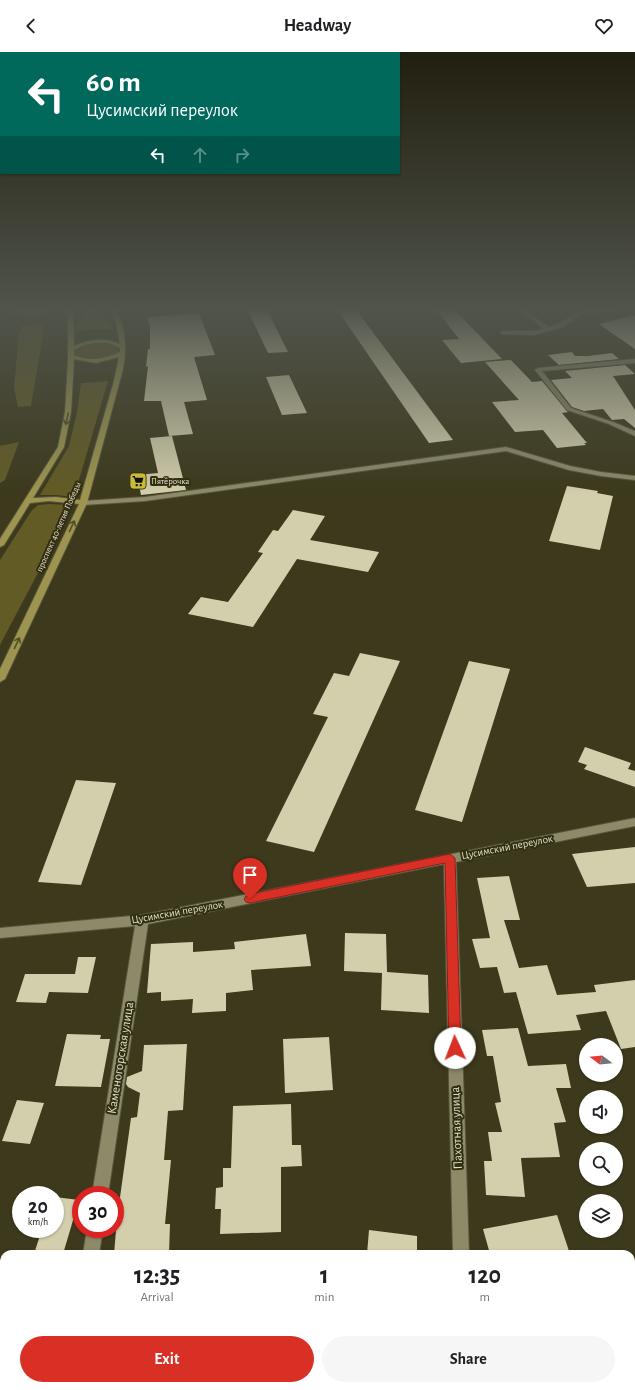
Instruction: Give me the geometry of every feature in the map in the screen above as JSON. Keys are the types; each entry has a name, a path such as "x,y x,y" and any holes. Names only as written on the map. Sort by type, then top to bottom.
{"main road":[{"path":"0,545 61,447 68,412 69,370"},
{"name":"проспект 40-летия Победы","path":"0,679 83,503 91,481 98,445 117,370"},
{"path":"29,500 44,498 66,499 83,503"}],"street":[{"path":"538,370 569,409 611,423 635,434"},
{"path":"83,503 145,499 506,449 570,469 610,476 635,478"},
{"name":"Цусимский переулок","path":"0,933 142,920 635,822"},
{"name":"Пахотная улица","path":"450,858 461,1250"},
{"name":"Каменогорская улица","path":"101,1186 142,920"},
{"path":"92,1250 94,1238"}],"shaded area":[{"path":"16,370 37,370 31,406 18,407 14,388"},
{"path":"108,381 74,497 40,495 69,446 77,412 81,383"},
{"path":"19,442 5,480 0,483 0,446"},
{"path":"38,505 68,505 71,510 0,645 0,560 32,510"}],"building":[{"path":"147,370 198,370 207,400 184,402 193,434 169,436 161,401 144,401"},
{"path":"379,370 401,370 453,440 429,443"},
{"path":"493,370 521,370 532,382 542,381 568,412 562,413 587,443 584,443 586,445 557,448 543,430 515,432 492,402 519,400"},
{"path":"631,370 635,374 613,376 635,410 635,428 624,419 612,420 603,409 584,411 572,407 551,380 572,378 565,371"},
{"path":"289,375 307,413 282,415 266,377"},
{"path":"172,436 186,490 141,495 137,475 158,473 150,438"},
{"path":"567,486 598,491 597,493 613,496 600,550 549,541"},
{"path":"293,510 325,516 310,540 379,552 368,572 297,559 253,627 188,614 201,597 228,602 263,553 258,552 273,530 278,531"},
{"path":"360,653 400,661 314,852 266,841 328,717 313,714 334,673 349,676"},
{"path":"469,661 510,669 462,822 415,810"},
{"path":"585,747 631,763 628,769 635,771 635,787 584,769 587,765 578,762"},
{"path":"76,780 116,783 81,885 38,882"},
{"path":"635,847 635,883 587,887 572,854"},
{"path":"509,876 520,920 504,920 519,968 547,965 557,995 596,992 594,985 635,980 635,1047 623,1049 623,1038 617,1038 606,1011 576,1015 581,1030 528,1034 516,992 504,993 497,967 480,968 472,939 490,938 477,878"},
{"path":"345,933 386,934 387,972 428,975 429,1013 381,1010 382,973 344,971"},
{"path":"306,934 311,966 251,970 253,990 226,993 226,1011 192,1013 193,999 161,1001 161,992 147,993 151,944 193,942 193,952 235,949 234,942"},
{"path":"78,957 96,957 88,993 49,992 46,1003 16,1002 25,974 75,974"},
{"path":"518,1028 528,1066 566,1064 571,1088 556,1088 566,1122 554,1123 560,1157 521,1158 525,1197 486,1195 484,1161 492,1161 488,1132 502,1132 495,1103 501,1102 493,1056 487,1056 482,1030"},
{"path":"67,1034 101,1035 100,1039 110,1039 101,1087 55,1086"},
{"path":"329,1037 333,1090 285,1093 283,1039"},
{"path":"187,1044 183,1110 168,1111 164,1160 171,1160 165,1224 170,1224 169,1250 114,1250 115,1238 124,1238 124,1186 122,1186 131,1118 137,1117 140,1093 128,1087 126,1084 127,1077 142,1071 144,1045"},
{"path":"17,1100 44,1103 30,1144 2,1141"},
{"path":"291,1104 292,1145 301,1145 302,1166 281,1167 281,1232 220,1234 221,1209 215,1209 216,1188 223,1187 223,1168 231,1168 233,1106"},
{"path":"64,1198 72,1199 72,1224 64,1250 35,1250 39,1238 64,1238"},
{"path":"557,1215 569,1250 489,1250 483,1229"},
{"path":"369,1230 417,1236 417,1250 367,1250"}],"place":[{"name":"Пятёрочка","path":"138,481"}],"route":[{"path":"250,899 450,858 455,1048"}]}
